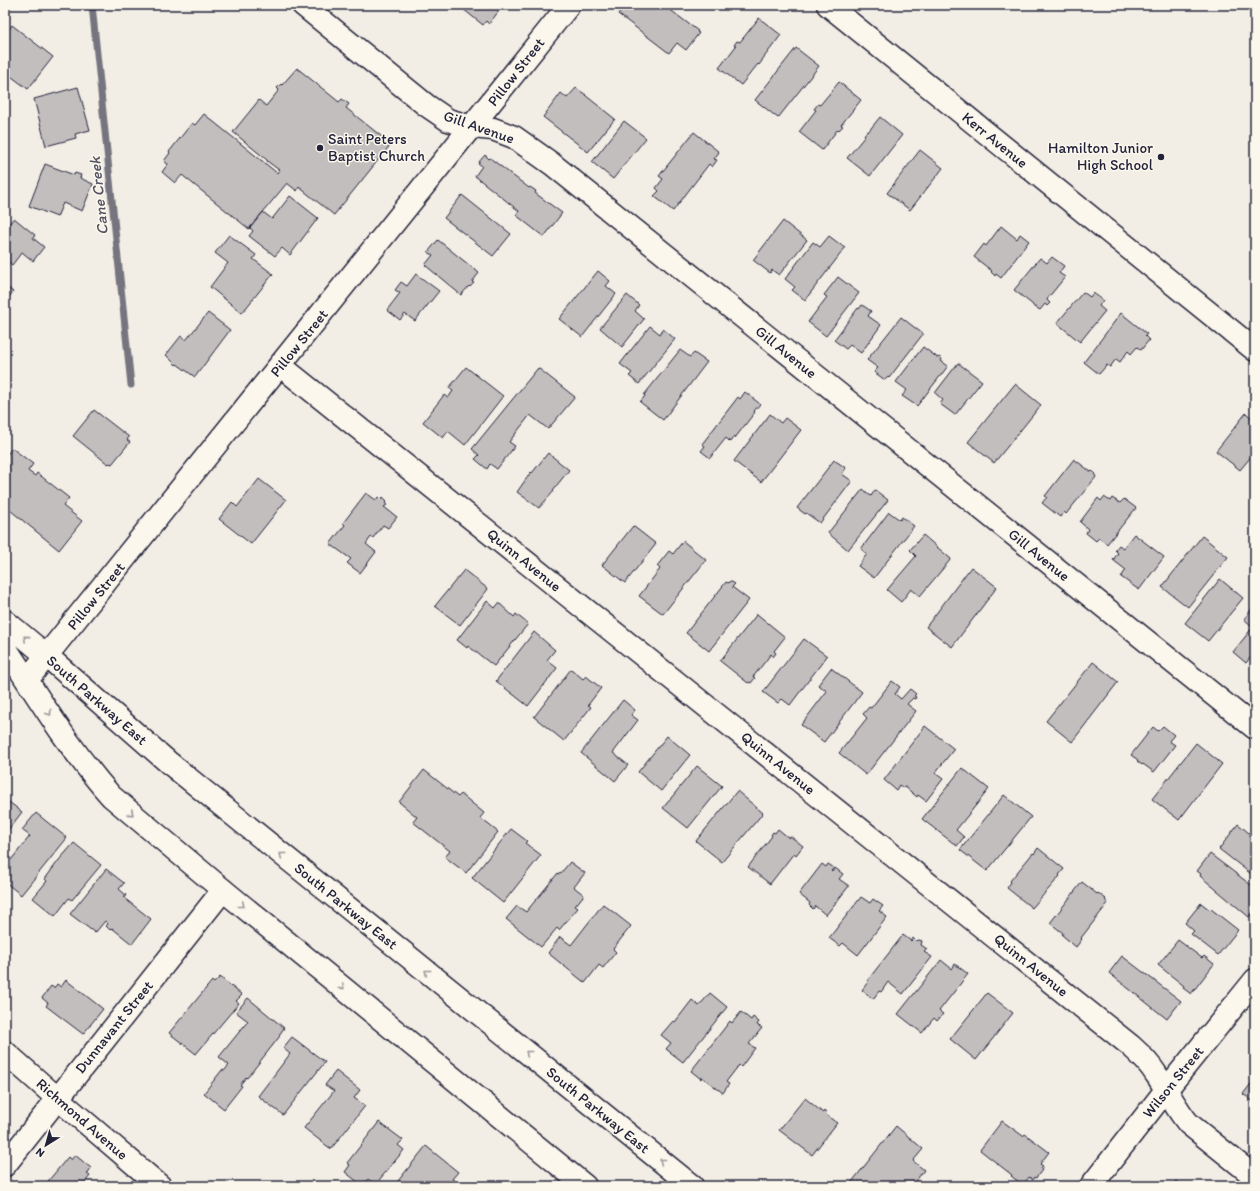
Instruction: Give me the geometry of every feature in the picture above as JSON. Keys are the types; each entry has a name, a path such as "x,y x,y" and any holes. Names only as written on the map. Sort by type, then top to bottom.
{"street":[{"name":"Gill Avenue","path":"303,5 426,105 448,120 472,128 493,129 514,137 552,164 1255,728"},
{"name":"Pillow Street","path":"27,680 281,366 569,5"},
{"name":"Kerr Avenue","path":"828,5 1255,350"},
{"name":"Quinn Avenue","path":"281,366 1131,1046 1144,1058 1156,1074 1181,1115 1189,1124 1255,1177"},
{"name":"South Parkway East","path":"5,621 168,762 692,1186"},
{"name":"South Parkway East","path":"5,647 69,744 111,796 584,1186"},
{"name":"Dunnavant Street","path":"5,1165 224,890"},
{"name":"Wilson Street","path":"1092,1186 1166,1090 1255,980"},
{"name":"Richmond Avenue","path":"5,1052 160,1186"}],"building":[{"path":"458,5 499,5 501,8 489,24 486,21 483,25"},
{"path":"625,5 664,5 699,33 686,50 677,43 669,53 618,14"},
{"path":"759,18 781,35 759,65 758,64 741,85 719,68 736,46 734,45 737,41 740,42"},
{"path":"12,25 53,57 28,89 8,74 6,76 5,75 5,35"},
{"path":"796,48 819,66 778,118 755,100"},
{"name":"Saint Peters Baptist Church","path":"297,68 339,102 342,99 349,104 346,108 391,144 334,215 299,187 297,191 287,183 249,229 182,175 175,183 162,172 168,164 164,161 170,153 169,152 192,123 195,125 204,114 277,173 279,170 233,132 259,100 266,106 279,90 277,88 281,84 282,85"},
{"path":"839,82 861,100 841,125 843,126 839,130 838,129 822,150 799,132 816,110 814,109 818,104 820,105"},
{"path":"78,87 90,130 75,134 76,138 46,146 34,99"},
{"path":"576,88 615,119 588,152 543,117 561,93 567,98"},
{"path":"880,117 902,135 870,176 847,158 865,136 864,135 867,131 868,132"},
{"path":"624,121 646,138 613,179 592,162"},
{"path":"694,132 719,152 714,159 717,160 712,167 709,164 673,211 654,196 659,191 656,188 663,179 659,176"},
{"path":"920,150 943,168 910,210 887,193"},
{"path":"485,155 529,188 530,187 536,191 535,193 562,213 544,237 516,215 519,211 475,176 482,166 478,163"},
{"path":"45,164 74,175 75,173 81,175 80,178 93,184 82,211 63,203 57,217 29,206"},
{"path":"462,195 511,234 493,256 444,218"},
{"path":"290,196 318,218 290,255 282,248 275,256 249,236 253,231 250,228 263,212 272,219"},
{"path":"14,218 35,235 33,238 44,247 33,261 22,252 12,265 5,259 5,228"},
{"path":"783,221 807,240 779,275 772,270 770,273 753,260"},
{"path":"1001,226 1017,239 1020,234 1029,241 1001,278 996,274 995,276 991,272 992,271 974,257 984,244 986,246"},
{"path":"229,235 256,255 253,259 273,274 242,313 210,287 228,263 215,253"},
{"path":"829,236 845,248 805,300 792,290 795,287 785,279 813,242 820,247"},
{"path":"438,240 479,273 472,282 474,283 461,295 425,265 433,255 428,252"},
{"path":"1052,257 1064,266 1059,273 1065,277 1048,298 1047,300 1050,303 1047,306 1045,304 1040,310 1035,308 1014,290 1040,258 1047,263"},
{"path":"598,271 610,281 606,286 616,294 582,337 559,319"},
{"path":"416,274 439,291 415,321 405,314 400,320 387,310 400,293 395,290 401,282 407,286"},
{"path":"838,277 859,293 826,336 808,322 827,297 824,295"},
{"path":"5,285 13,292 5,302"},
{"path":"1083,292 1090,297 1093,293 1103,300 1099,306 1105,311 1080,342 1057,323"},
{"path":"627,295 639,305 635,311 644,319 622,347 600,328"},
{"path":"862,305 871,311 868,316 881,325 861,353 850,345 846,349 834,340 858,308 859,309"},
{"path":"208,313 230,330 195,377 177,364 176,365 166,355 181,336 186,340"},
{"path":"1121,313 1147,334 1145,336 1149,340 1141,350 1137,347 1131,354 1128,351 1120,362 1116,359 1110,367 1107,365 1099,374 1084,362"},
{"path":"901,317 923,334 889,378 888,377 885,380 874,372 878,368 867,360"},
{"path":"650,326 660,334 663,329 675,339 639,384 629,376 632,373 620,364"},
{"path":"923,347 938,358 939,357 942,359 941,361 948,366 917,406 902,396 907,390 896,382"},
{"path":"680,350 690,357 694,353 707,362 663,420 640,402"},
{"path":"958,363 982,381 955,415 940,404 943,400 935,393"},
{"path":"466,367 503,396 465,445 448,431 443,438 423,422 444,395 448,398 453,391 449,388"},
{"path":"538,368 575,397 548,429 530,415 509,442 515,446 497,469 490,464 487,469 475,459 479,455 472,449"},
{"path":"1015,384 1041,405 994,463 968,442"},
{"path":"745,392 760,404 735,438 734,436 730,442 726,438 710,458 701,451 705,446 702,444 738,397 740,399"},
{"path":"94,410 129,437 127,440 130,442 112,464 108,464 73,436"},
{"path":"1246,413 1255,421 1255,452 1240,470 1216,451"},
{"path":"770,414 781,423 785,418 801,430 761,482 734,461"},
{"path":"12,448 33,464 28,471 35,476 37,473 69,498 63,506 82,521 59,550 5,506 5,457"},
{"path":"548,453 569,470 553,490 554,491 539,508 517,492 531,472 532,473"},
{"path":"1074,459 1096,474 1096,477 1066,514 1064,512 1060,517 1042,503 1047,497 1045,496"},
{"path":"834,460 846,468 842,474 852,481 820,523 797,508"},
{"path":"259,479 286,500 251,544 219,519 232,502 237,507"},
{"path":"863,489 871,496 875,490 888,500 848,550 828,533"},
{"path":"366,493 376,500 378,497 381,500 383,497 387,501 385,503 387,505 384,507 397,517 388,528 383,525 373,538 371,537 366,544 376,552 360,573 347,563 351,559 330,544 345,525 343,523"},
{"path":"1104,497 1110,501 1112,498 1120,503 1124,499 1136,508 1107,544 1099,538 1096,541 1086,533 1088,529 1080,522 1098,498 1101,501"},
{"path":"889,512 900,520 902,517 914,526 874,578 858,566 867,554 861,549"},
{"path":"633,526 656,544 625,583 602,565"},
{"path":"1134,534 1164,557 1139,590 1121,577 1126,570 1113,560 1118,553 1115,550 1119,545 1123,548"},
{"path":"923,535 951,559 920,596 911,589 901,602 887,590 916,556 910,550"},
{"path":"1202,536 1228,557 1188,607 1162,587"},
{"path":"683,541 706,560 663,614 639,596 660,569 657,566 669,551 673,554"},
{"path":"971,567 997,587 952,647 926,627"},
{"path":"464,570 488,589 460,625 435,606"},
{"path":"1220,579 1243,598 1208,641 1185,623"},
{"path":"730,581 735,584 732,587 749,600 709,651 686,633 726,582 728,583"},
{"path":"487,601 495,608 499,603 514,617 516,614 528,624 494,666 468,646 467,648 457,640"},
{"path":"1255,605 1255,656 1253,654 1246,663 1233,652 1253,627 1244,619"},
{"path":"757,614 785,637 774,651 776,653 773,657 771,654 753,677 755,678 751,683 748,683 720,661"},
{"path":"534,632 555,650 547,660 557,668 528,706 496,681"},
{"path":"804,639 827,656 790,705 782,699 778,703 763,692"},
{"path":"1093,662 1118,682 1072,742 1046,721"},
{"path":"831,668 862,692 824,742 801,725 827,691 818,685"},
{"path":"571,669 583,679 586,676 601,688 588,705 591,707 564,741 534,717"},
{"path":"892,681 900,687 895,694 901,699 910,689 916,694 914,696 916,697 915,699 913,698 907,704 916,711 866,775 839,753 867,718 863,714 869,707 871,708"},
{"path":"623,700 635,710 631,715 638,720 613,753 628,765 615,781 581,753"},
{"path":"925,726 954,749 935,773 943,779 926,801 918,795 917,797 904,786 903,788 899,785 896,790 884,780"},
{"path":"1163,726 1174,735 1169,741 1175,745 1154,772 1143,764 1142,765 1131,755 1153,727 1158,731"},
{"path":"667,736 690,755 661,791 638,772"},
{"path":"1196,743 1222,764 1179,820 1152,799"},
{"path":"697,766 722,786 688,828 663,808"},
{"path":"962,768 989,789 956,830 964,837 957,846 922,819"},
{"path":"424,770 458,797 461,794 484,813 480,818 498,832 466,873 445,857 450,851 413,822 417,817 399,802"},
{"path":"737,791 763,813 722,862 696,841"},
{"path":"1004,795 1031,817 987,871 960,850"},
{"path":"5,799 22,812 5,834"},
{"path":"36,813 67,838 21,895 5,882 5,858 9,861 11,860 30,836 22,830"},
{"path":"1238,824 1255,838 1255,877 1219,849"},
{"path":"511,829 527,841 525,843 541,855 503,903 472,878"},
{"path":"778,829 789,838 790,836 803,846 796,855 794,853 770,884 748,867 772,836 771,835 773,832 775,833"},
{"path":"74,843 101,865 72,900 69,898 55,916 33,898 47,881 45,879 59,860"},
{"path":"1038,848 1064,869 1059,875 1060,876 1032,908 1007,888 1011,882 1010,881"},
{"path":"1210,854 1255,888 1255,909 1249,917 1200,876 1201,874 1197,871"},
{"path":"570,862 585,873 574,887 584,895 575,906 578,908 559,930 557,928 541,947 506,919 517,906 526,912 558,873 560,874"},
{"path":"822,864 826,867 828,864 834,868 831,871 832,872 835,868 843,874 839,879 849,886 826,915 815,906 813,909 809,905 810,903 799,894"},
{"path":"106,869 124,883 119,889 126,895 124,898 151,919 132,944 112,928 110,930 106,926 108,924 105,921 95,933 70,914"},
{"path":"1082,882 1106,899 1105,900 1108,903 1081,938 1082,939 1076,947 1062,935 1063,933 1050,923"},
{"path":"861,897 870,903 873,899 883,906 879,911 887,917 858,955 843,943 840,946 829,938"},
{"path":"1201,903 1238,930 1218,955 1191,934 1194,931 1185,923"},
{"path":"603,904 631,926 613,949 616,952 603,968 599,965 585,983 548,953 560,937 571,945"},
{"path":"903,935 911,941 913,938 916,941 922,941 921,945 927,949 924,952 932,957 903,994 888,982 881,992 879,991 873,999 862,990 868,982 867,981"},
{"path":"1178,940 1202,958 1204,956 1214,964 1191,994 1183,988 1184,986 1158,965"},
{"path":"1122,956 1181,1001 1167,1019 1109,973"},
{"path":"941,960 952,969 955,964 968,974 939,1011 943,1014 937,1021 934,1018 922,1033 898,1014"},
{"path":"220,977 242,995 236,1001 239,1003 196,1054 169,1033 212,981 214,983"},
{"path":"66,980 103,1009 83,1034 46,1006 48,1003 42,998 51,986 54,988 57,984 61,987"},
{"path":"710,993 727,1007 683,1062 666,1049 671,1043 661,1035 673,1021 675,1022 692,1000 699,1006"},
{"path":"987,993 1013,1013 976,1060 950,1039"},
{"path":"248,998 284,1028 279,1035 280,1036 247,1078 246,1077 240,1085 242,1086 224,1109 204,1093 222,1070 224,1071 229,1065 219,1057 248,1021 236,1012"},
{"path":"741,1012 751,1020 753,1017 759,1022 757,1025 762,1028 749,1044 755,1048 741,1067 739,1065 726,1082 729,1084 723,1093 702,1077 701,1079 691,1071 730,1021 732,1023"},
{"path":"292,1037 325,1062 283,1115 258,1096 290,1054 283,1048"},
{"path":"336,1071 360,1090 354,1098 365,1106 331,1149 304,1128 334,1091 325,1085"},
{"path":"1254,1080 1255,1081 1255,1103 1243,1094"},
{"path":"805,1098 823,1113 824,1111 827,1114 826,1115 837,1123 812,1155 779,1130"},
{"path":"1002,1121 1023,1136 1025,1134 1049,1152 1040,1164 1043,1166 1041,1169 1042,1170 1036,1178 1034,1177 1033,1180 1029,1177 1023,1185 980,1150"},
{"path":"379,1122 403,1140 398,1145 404,1150 375,1185 368,1179 363,1186 345,1172 350,1165 347,1163"},
{"path":"896,1126 923,1149 913,1161 924,1170 912,1186 854,1186 851,1183"},
{"path":"426,1146 458,1172 452,1179 455,1181 451,1186 394,1186"},
{"path":"75,1155 91,1168 87,1174 90,1176 82,1186 44,1186 68,1157 71,1160"},
{"path":"1176,1181 1182,1186 1172,1186"}],"waterway":[{"name":"Cane Creek","path":"92,5 131,385"}],"place":[{"name":"Saint Peters Baptist Church","path":"320,148"},
{"name":"Hamilton Junior High School","path":"1161,157"}]}
